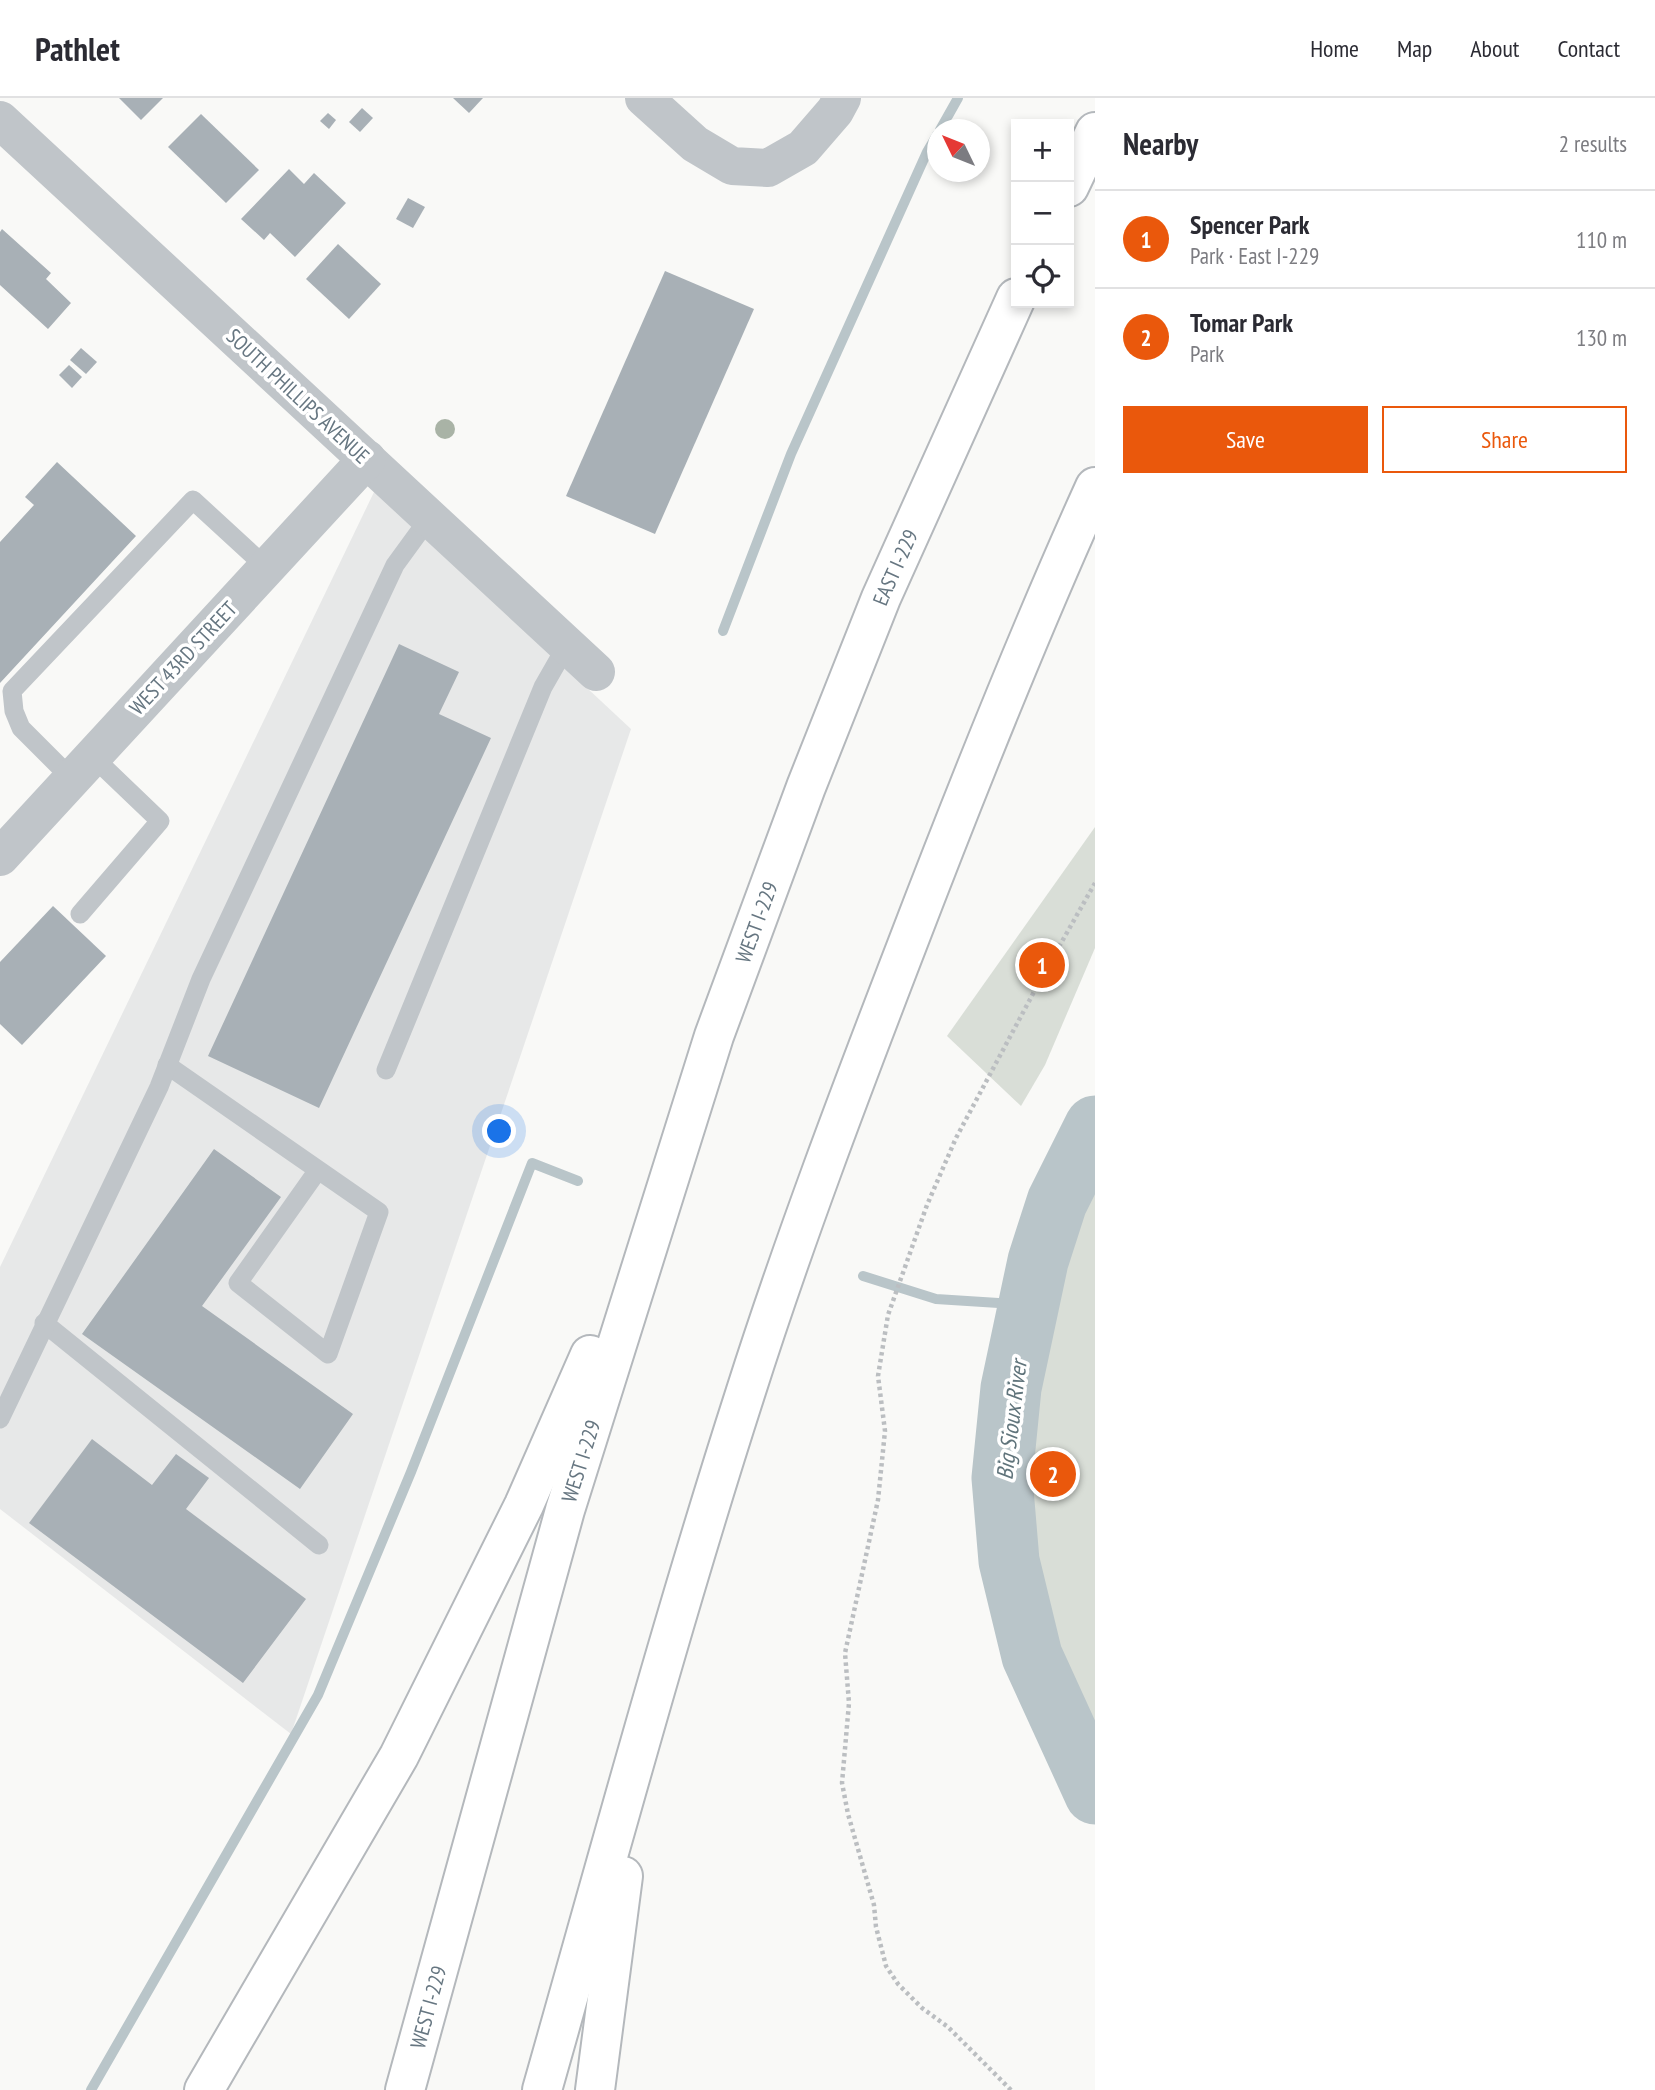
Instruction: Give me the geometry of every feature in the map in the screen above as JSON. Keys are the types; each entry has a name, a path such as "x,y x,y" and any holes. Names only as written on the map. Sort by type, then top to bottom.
{"highway":[{"path":"1071,182 1095,132"},
{"name":"EAST I-229","path":"786,841 881,598 1012,308"},
{"path":"542,2090 701,1536 746,1391 792,1257 948,837 1095,487"},
{"name":"WEST I-229","path":"405,2090 565,1510 714,1036 786,841"},
{"path":"204,2090 399,1756 524,1505 578,1386 714,1036"},
{"path":"595,2090 625,1863 701,1536"}],"street":[{"path":"644,98 695,144 732,166 768,168 803,148 835,111 842,98"},
{"name":"SOUTH PHILLIPS AVENUE","path":"0,120 596,672"},
{"name":"WEST 43RD STREET","path":"0,856 367,459"}],"lane":[{"path":"80,914 160,821 21,728 14,711 12,691 193,500 267,568"},
{"path":"0,1419 159,1087 201,979 395,565 430,517"},
{"path":"386,1070 543,687 568,645"},
{"path":"167,1065 379,1212 328,1354 238,1283 318,1170"},
{"path":"44,1323 319,1545"}],"path":[{"path":"1011,2090 948,2027 922,2008 898,1984 886,1966 876,1927 874,1905 842,1783 849,1703 845,1653 878,1500 885,1431 878,1376 888,1314 904,1266 956,1138 1095,883"}],"shaded area":[{"path":"375,490 631,729 291,1734 0,1509 0,1267"},
{"path":"1095,827 1095,948 1045,1065 1021,1106 947,1036"},
{"path":"1095,1128 1095,1794 1064,1726 1009,1561 1011,1388 1038,1261"}],"building":[{"path":"119,98 163,98 141,120"},
{"path":"453,98 483,98 469,113"},
{"path":"362,108 373,118 360,132 349,122"},
{"path":"328,113 336,120 329,129 320,121"},
{"path":"201,114 259,170 226,203 168,147"},
{"path":"289,169 304,184 314,173 346,203 295,257 270,233 264,240 241,219"},
{"path":"408,198 425,207 413,228 396,219"},
{"path":"2,229 51,273 46,279 71,303 48,329 0,285"},
{"path":"338,244 381,284 349,319 306,279"},
{"path":"665,271 754,309 655,534 566,496"},
{"path":"81,348 97,362 86,374 70,360"},
{"path":"69,365 82,377 72,388 59,375"},
{"path":"57,462 136,536 0,683 0,542 34,505 25,497"},
{"path":"399,644 459,672 439,714 491,738 319,1108 208,1056"},
{"path":"53,906 106,956 22,1045 0,1024 0,962"},
{"path":"214,1149 281,1197 202,1306 353,1414 300,1489 82,1334"},
{"path":"92,1439 152,1485 176,1454 209,1478 186,1509 306,1599 243,1683 29,1523"}],"waterway":[{"path":"946,119 958,98"},
{"path":"723,631 791,454 927,152"},
{"name":"Big Sioux River","path":"1095,1126 1057,1202 1038,1261 1011,1388 1002,1478 1009,1561 1032,1656 1095,1794"},
{"path":"91,2090 318,1695 411,1472 532,1163 578,1181"},
{"path":"1075,1167 1095,1178"},
{"path":"863,1276 936,1299 1029,1305"}],"place":[{"name":"Spencer Park","path":"1042,965"},
{"name":"Tomar Park","path":"1053,1474"}]}
